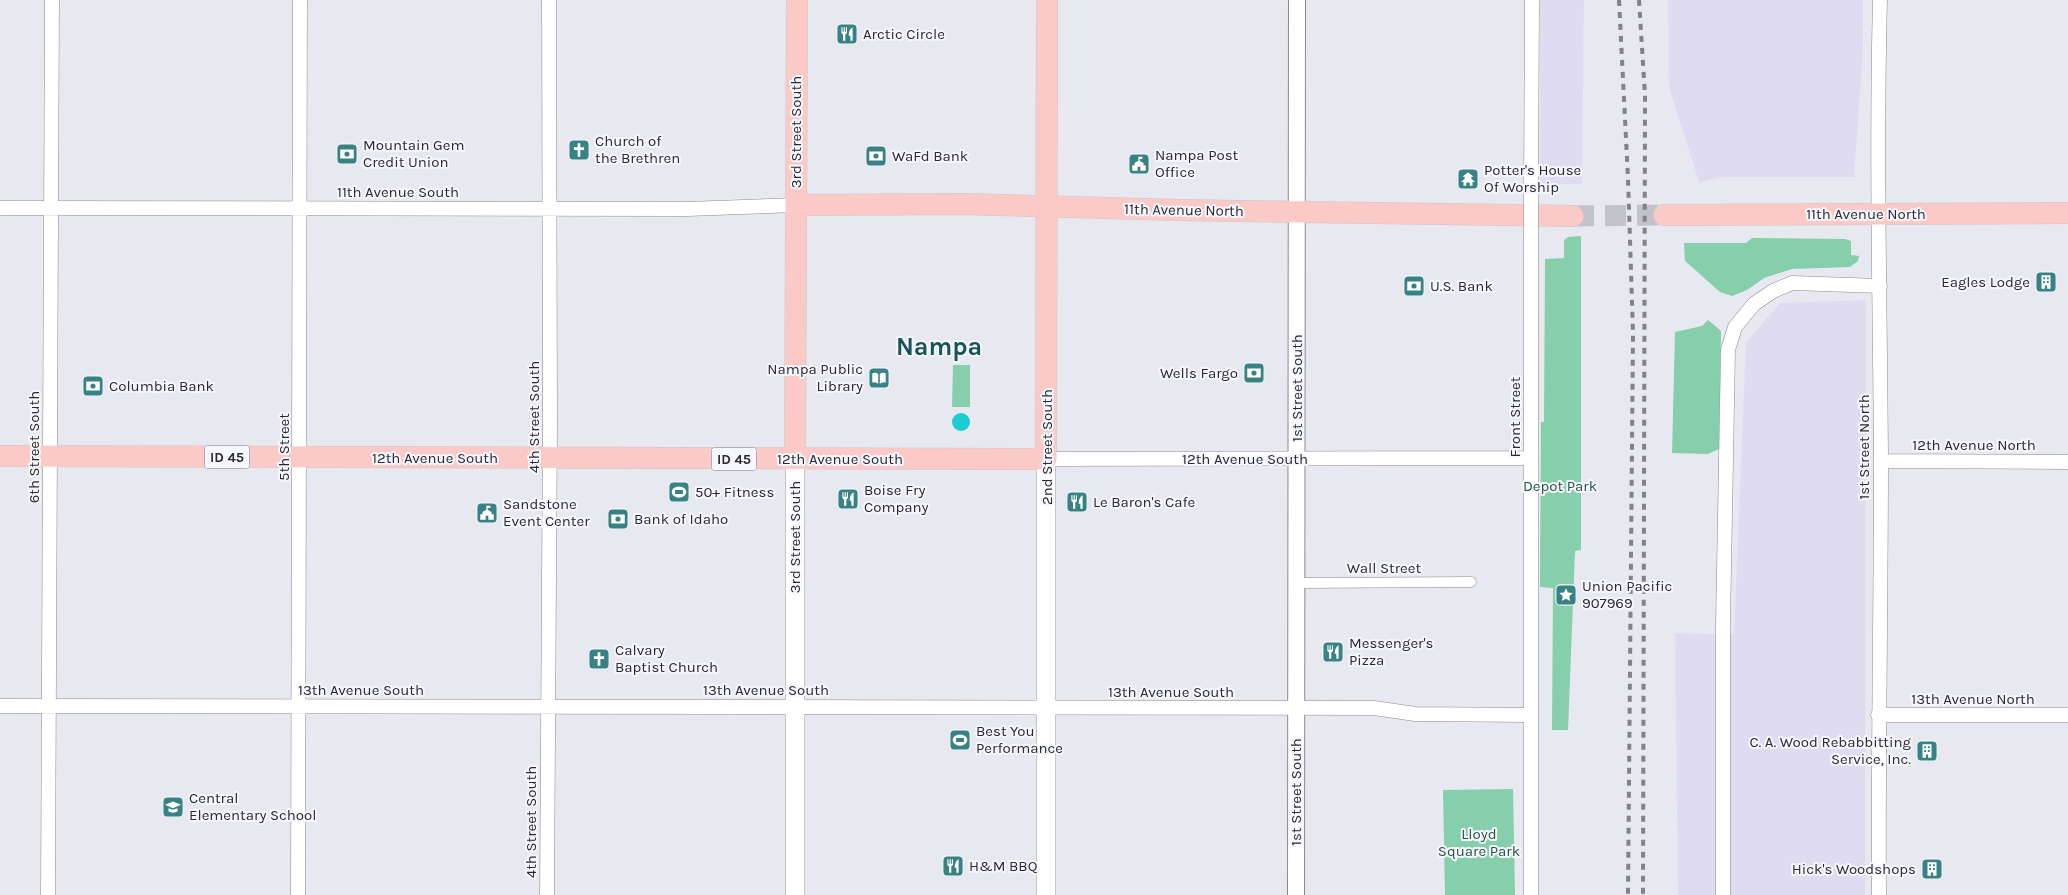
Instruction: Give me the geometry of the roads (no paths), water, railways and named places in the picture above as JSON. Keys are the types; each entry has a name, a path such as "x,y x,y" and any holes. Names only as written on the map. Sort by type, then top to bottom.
{"main road":[{"name":"3rd Street South","path":"795,895 797,0"},
{"name":"2nd Street South","path":"1046,895 1048,0"},
{"name":"11th Avenue North","path":"796,205 962,204 1573,216"},
{"name":"11th Avenue North","path":"1664,215 2068,213"},
{"name":"12th Avenue South","path":"0,456 1046,459"}],"street":[{"name":"6th Street South","path":"48,895 52,0"},
{"name":"5th Street","path":"298,895 300,0"},
{"name":"4th Street South","path":"547,895 550,458 550,0"},
{"name":"1st Street South","path":"1296,895 1297,0"},
{"name":"Front Street","path":"1531,895 1532,0"},
{"name":"1st Street North","path":"1879,895 1880,286 1878,214 1880,0"},
{"name":"11th Avenue South","path":"0,208 687,209 796,205"},
{"path":"1723,895 1722,624 1728,350 1735,327 1754,304 1773,291 1792,283 1880,286"},
{"name":"12th Avenue South","path":"1046,459 1531,458"},
{"name":"12th Avenue North","path":"1880,461 2068,462"},
{"name":"Wall Street","path":"1297,583 1471,582"},
{"name":"13th Avenue South","path":"0,706 1374,708 1415,714 1531,715"},
{"name":"13th Avenue North","path":"1878,715 2068,715"}],"water":[{"path":"961,413 967,416 970,422 967,428 961,431 955,428 952,422 955,416"}],"tunnel":[{"path":"1573,216 1664,215"}],"railway":[{"path":"1619,0 1628,178 1633,333 1628,895"},
{"path":"1639,0 1645,95 1643,895"}],"place":[{"name":"Arctic Circle","path":"847,34"},
{"name":"Church of the Brethren","path":"579,150"},
{"name":"Mountain Gem Credit Union","path":"347,154"},
{"name":"WaFd Bank","path":"876,156"},
{"name":"Nampa Post Office","path":"1139,164"},
{"name":"Potter's House Of Worship","path":"1468,179"},
{"name":"Eagles Lodge","path":"2046,282"},
{"name":"U.S. Bank","path":"1414,286"},
{"name":"Wells Fargo","path":"1254,373"},
{"name":"Nampa Public Library","path":"879,378"},
{"name":"Columbia Bank","path":"93,386"},
{"name":"50+ Fitness","path":"679,492"},
{"name":"Boise Fry Company","path":"848,499"},
{"name":"Le Baron's Cafe","path":"1077,502"},
{"name":"Sandstone Event Center","path":"487,513"},
{"name":"Bank of Idaho","path":"618,519"},
{"name":"Union Pacific 907969","path":"1566,595"},
{"name":"Messenger's Pizza","path":"1333,652"},
{"name":"Calvary Baptist Church","path":"599,659"},
{"name":"Best You Performance","path":"960,740"},
{"name":"C. A. Wood Rebabbitting Service, Inc.","path":"1927,751"},
{"name":"Central Elementary School","path":"173,807"},
{"name":"H&M BBQ","path":"953,866"},
{"name":"Hick's Woodshops","path":"1932,869"}],"district":[{"name":"Nampa","path":"939,346"}],"park label":[{"name":"Depot Park","path":"1560,486"},
{"name":"Lloyd Square Park","path":"1479,842"}]}
